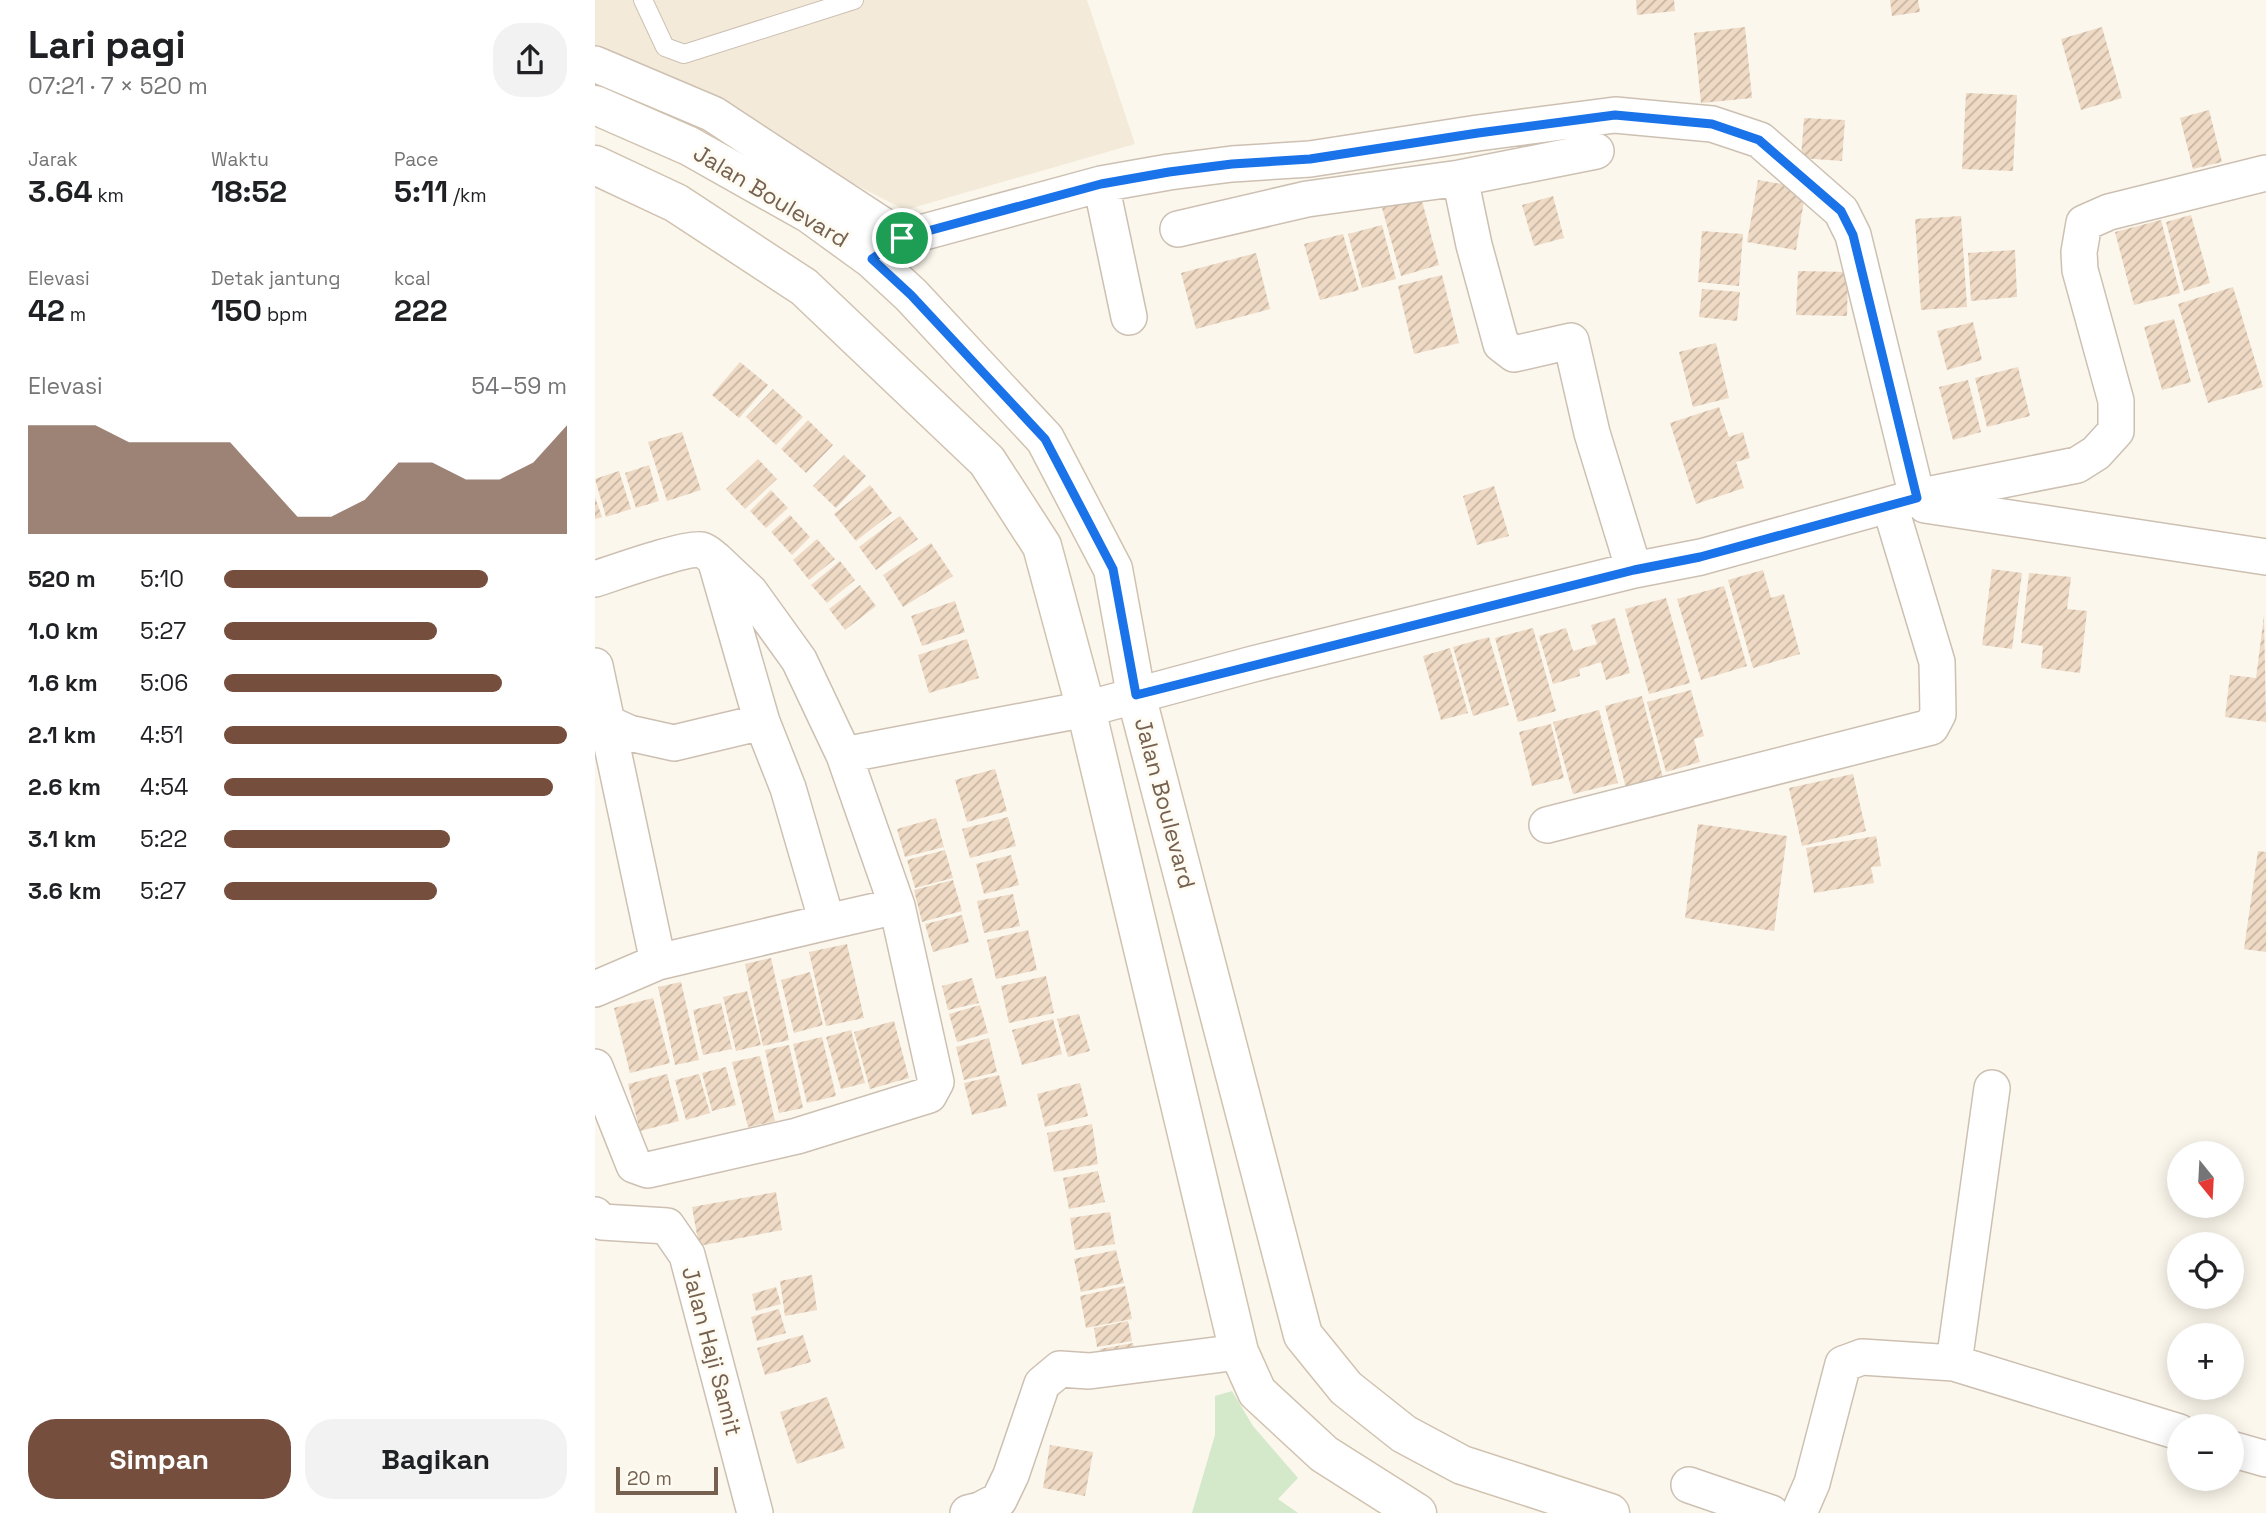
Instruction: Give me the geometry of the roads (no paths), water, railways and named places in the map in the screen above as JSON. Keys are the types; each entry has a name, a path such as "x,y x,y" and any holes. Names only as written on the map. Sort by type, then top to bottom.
{"main road":[{"name":"Jalan Boulevard","path":"595,105 689,146 810,214 887,248 911,295 1045,439 1113,569 1136,695 1303,1335 1346,1388 1404,1434 1462,1465 1610,1513"},
{"path":"595,165 676,204 804,286 987,461 1042,546 1086,709 1239,1352 1258,1392 1324,1454 1417,1513"}],"street":[{"path":"595,64 713,114 887,248 1101,184 1181,171 1310,159 1615,115 1712,124 1759,140 1841,211 1853,235 1937,662 1938,714 1931,727 1547,825"},
{"path":"1178,229 1307,199 1460,178 1596,151"},
{"path":"844,755 1086,709 1634,570 1700,557 1904,502 2077,465 2096,453 2116,431 2116,401 2080,270 2079,252 2084,223 2109,212 2266,173"},
{"path":"1460,178 1474,244 1501,344 1514,354 1571,341 1592,433 1634,570"},
{"path":"1101,184 1129,317"},
{"path":"1904,502 2266,556"},
{"path":"595,579 703,550 750,592 799,660 844,755 897,906 936,1082 929,1094 797,1136 648,1170 634,1165 595,1067"},
{"path":"715,559 762,722 788,788 827,922"},
{"path":"595,666 658,962"},
{"path":"607,723 629,733 674,743 762,722"},
{"path":"595,989 658,962 897,906"},
{"path":"1954,1363 1991,1088"},
{"name":"Jalan Haji Samit","path":"595,1215 602,1222 667,1226 687,1255 755,1513"},
{"path":"968,1513 999,1500 1011,1475 1042,1384 1060,1369 1090,1371 1239,1352"},
{"path":"1799,1513 1812,1483 1843,1364 1862,1357 1954,1363 2167,1429"},
{"path":"2244,1453 2266,1459"},
{"path":"1689,1485 1771,1513"}],"lane":[{"path":"643,0 665,47 684,54 854,0"}]}
